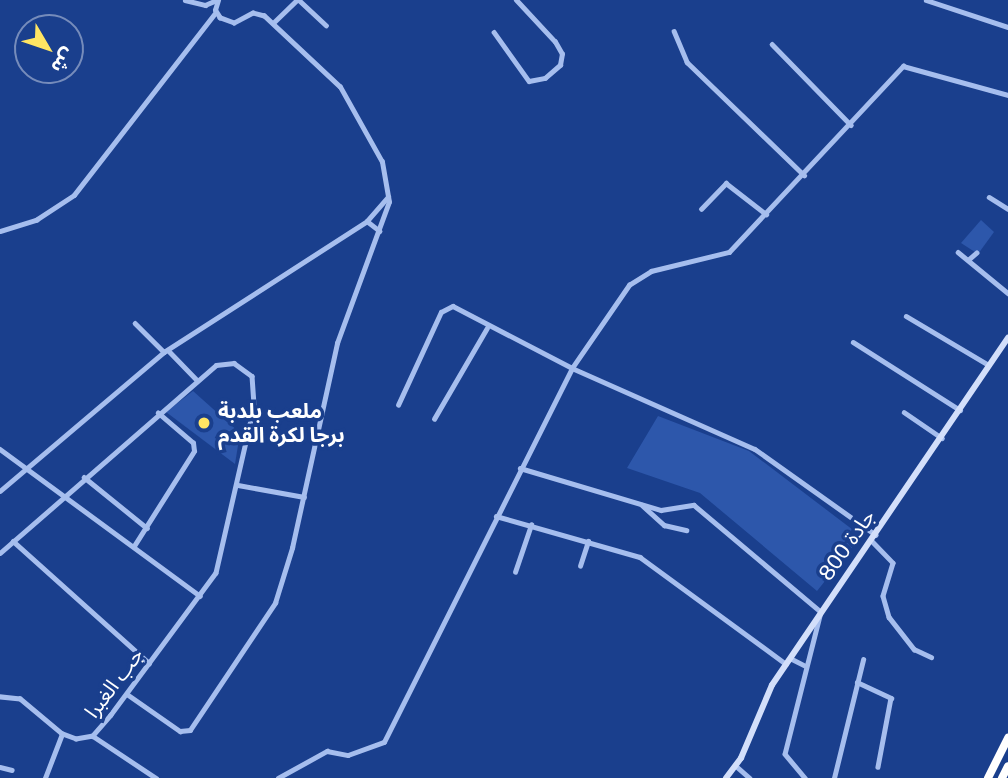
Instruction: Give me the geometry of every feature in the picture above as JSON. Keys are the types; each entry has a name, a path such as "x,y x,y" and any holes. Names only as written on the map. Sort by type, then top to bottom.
{"highway":[{"path":"988,778 1008,738"},
{"path":"1002,778 1008,766"}],"main road":[{"name":"جادة 800","path":"726,778 736,766 760,706 788,661 942,439 1008,338"}],"street":[{"path":"185,0 205,5 218,0"},
{"path":"0,230 36,220 74,195 215,13 218,0"},
{"path":"273,23 298,0 326,25"},
{"path":"494,32 529,81 545,78 560,65 562,54 555,42 516,0"},
{"path":"926,0 1008,27"},
{"path":"127,694 180,731 190,730 278,597 304,497 337,343 380,231 388,196 382,162 359,115 323,69 273,23 255,12 234,23 215,13"},
{"path":"674,31 687,62 804,175"},
{"path":"772,44 851,125"},
{"path":"278,778 327,751 348,755 383,743 572,368 632,282 668,266 727,254 851,125 903,66 1008,95"},
{"path":"701,209 726,183 766,214"},
{"path":"0,491 166,351 367,221 388,196"},
{"path":"989,197 1008,208"},
{"path":"367,221 380,231"},
{"path":"958,252 1007,291"},
{"path":"968,260 976,253"},
{"path":"398,405 444,308 453,306 487,328 755,449 874,538 893,563 883,596 888,617 914,649 931,657"},
{"path":"906,316 990,365"},
{"path":"0,553 63,493 197,380 135,323"},
{"path":"434,419 487,328"},
{"path":"853,342 961,410"},
{"name":"جب الغبرا","path":"0,697 20,699 62,734 93,736 200,596 221,558 238,485 254,381 243,367 228,362 197,380"},
{"path":"904,412 942,439"},
{"path":"134,546 195,449 158,413"},
{"path":"0,449 29,467 200,596"},
{"path":"520,468 664,511 694,505 821,612 784,760 805,778"},
{"path":"84,477 147,528"},
{"path":"238,485 304,497"},
{"path":"638,503 664,525 686,530"},
{"path":"496,516 640,557 788,661 806,666"},
{"path":"515,572 531,525"},
{"path":"13,541 149,663"},
{"path":"580,566 588,541"},
{"path":"834,778 863,660"},
{"path":"858,682 891,698 878,767"},
{"path":"45,778 62,734"},
{"path":"93,736 156,778"},
{"path":"736,766 750,778"},
{"path":"0,767 12,770"}],"shaded area":[{"path":"981,220 994,232 978,254 961,243"},
{"name":"ملعب بلدبة برجا لكرة القدم","path":"193,391 240,433 235,464 166,412"},
{"path":"658,416 749,451 861,536 817,591 700,493 627,468"}],"place":[{"name":"ملعب بلدبة برجا لكرة القدم","path":"204,423"}]}
